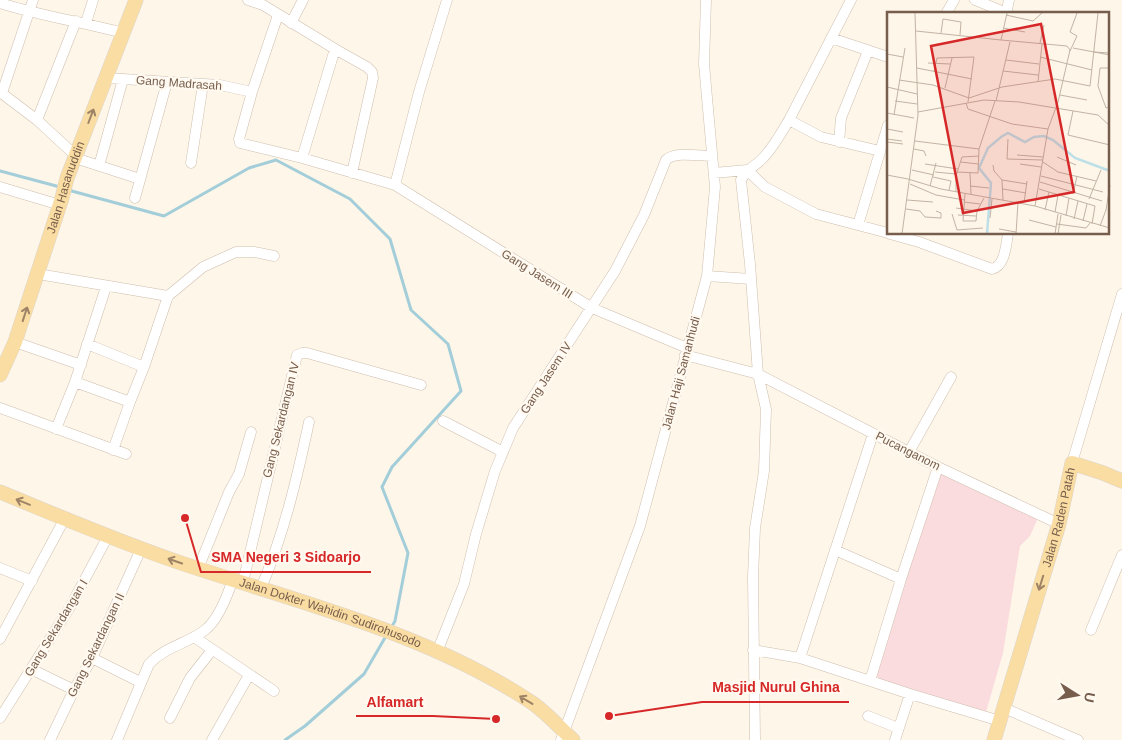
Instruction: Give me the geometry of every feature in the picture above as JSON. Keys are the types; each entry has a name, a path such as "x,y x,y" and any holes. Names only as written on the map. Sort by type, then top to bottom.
{"main road":[{"name":"Jalan Hasanuddin","path":"1,371 16,342 67,178 136,0"},
{"path":"1072,464 1103,473 1122,482"},
{"name":"Jalan Raden Patah","path":"994,740 1059,524 1072,464"},
{"name":"Jalan Dokter Wahidin Sudirohusodo","path":"0,492 141,549 370,625 437,652 468,666 532,703 566,737"}],"street":[{"path":"33,0 1,92 37,120 75,157 140,178"},
{"path":"37,120 81,22 93,0"},
{"path":"248,0 263,2 278,15 367,67 372,72 373,78 352,173"},
{"path":"291,22 303,0"},
{"path":"395,185 419,92 447,0"},
{"name":"Jalan Haji Samanhudi","path":"566,737 640,526 707,276 715,187 704,64 706,0"},
{"path":"755,740 753,577 755,528 764,471 766,409 758,374 741,183 747,170 761,160 789,120 851,0"},
{"path":"947,12 954,0"},
{"path":"974,0 1004,12"},
{"path":"0,3 123,34"},
{"path":"252,92 278,15"},
{"path":"832,38 887,57"},
{"path":"302,158 335,49"},
{"path":"839,142 842,118 868,51"},
{"name":"Gang Madrasah","path":"106,78 220,85 252,92"},
{"path":"99,166 122,79"},
{"path":"135,198 167,82"},
{"path":"191,163 202,84"},
{"name":"Gang Jasem III","path":"252,92 239,139 240,144 302,158 395,185 592,308 686,352"},
{"path":"789,120 821,138 880,151"},
{"path":"858,225 887,128"},
{"name":"Gang Jasem IV","path":"437,652 464,584 476,534 503,452 513,428 615,271 644,215 666,160 670,156 678,155 712,156"},
{"path":"714,173 747,170 765,187 816,214 887,232"},
{"path":"0,187 61,202"},
{"path":"896,235 992,270 1001,264 1008,235"},
{"path":"113,450 168,296 203,267 236,252 254,252 274,256"},
{"path":"38,274 168,296"},
{"path":"707,276 751,279"},
{"path":"56,429 81,365 106,287"},
{"name":"Jalan Raden Patah","path":"1072,464 1122,294"},
{"path":"16,342 81,365"},
{"path":"87,344 144,367"},
{"name":"Pucanganom","path":"686,352 758,374 938,467 1059,524"},
{"name":"Gang Sekardangan IV","path":"238,580 297,355 307,353 421,385"},
{"path":"909,452 952,377"},
{"path":"75,382 130,402"},
{"path":"0,408 126,454"},
{"path":"443,421 503,452"},
{"path":"261,588 277,548 299,472 309,422"},
{"path":"198,568 229,492 239,474 250,432"},
{"path":"800,658 873,434"},
{"path":"870,681 900,579 938,467"},
{"path":"0,639 65,518"},
{"name":"Gang Sekardangan I","path":"0,718 70,607 108,536"},
{"name":"Gang Sekardangan II","path":"50,740 92,658 141,549"},
{"path":"835,550 900,579"},
{"path":"1091,630 1122,555"},
{"path":"0,568 32,581"},
{"path":"117,740 149,664 157,656 173,646 205,630 212,623 229,591 238,580"},
{"path":"194,637 274,691"},
{"path":"170,718 190,678 212,650"},
{"path":"753,650 800,658 910,694 1002,714 1078,740"},
{"path":"92,658 140,682"},
{"path":"31,669 74,690"},
{"path":"212,740 249,675"},
{"path":"894,740 910,694"},
{"path":"868,716 898,728"}],"shaded area":[{"path":"940,469 1038,518 1030,536 1020,546 1003,653 986,712 873,678"}],"waterway":[{"path":"68,190 164,216 249,168 276,160 350,199 390,239 411,310 448,344 461,391 392,467 382,487 408,553 395,621 391,628"},
{"path":"0,171 60,187"},
{"path":"285,740 305,726 364,674 386,636"}],"place":[{"name":"SMA Negeri 3 Sidoarjo","path":"185,518"},
{"name":"Masjid Nurul Ghina","path":"609,716"},
{"name":"Alfamart","path":"496,719"}]}
